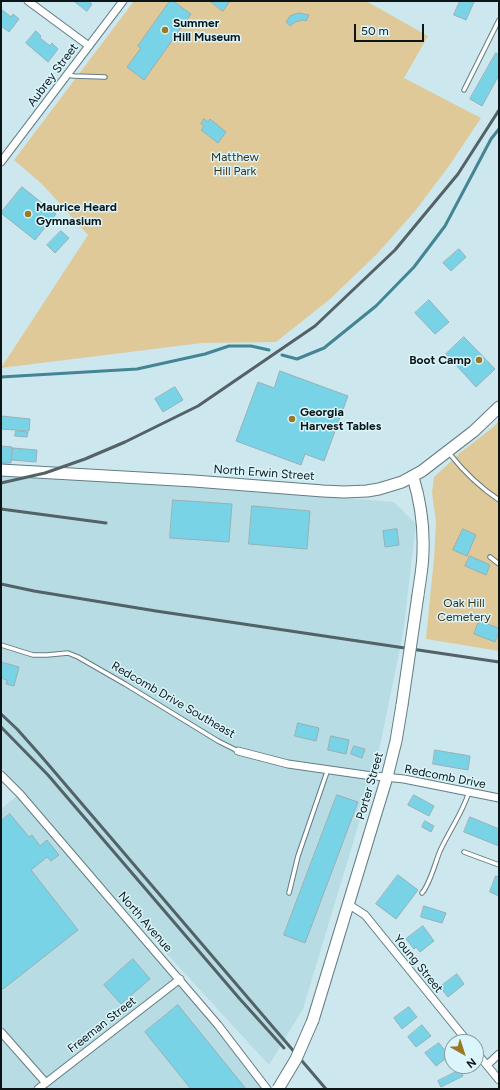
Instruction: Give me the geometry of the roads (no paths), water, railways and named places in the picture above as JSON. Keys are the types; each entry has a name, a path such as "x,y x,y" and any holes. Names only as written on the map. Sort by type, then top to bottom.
{"street":[{"path":"28,1 89,46"},
{"name":"Aubrey Street","path":"1,162 123,1"},
{"name":"North Erwin Street","path":"1,470 194,480 344,492 379,489 402,482 427,468 484,423 499,407"},
{"name":"Porter Street","path":"278,1089 296,1059 313,1020 388,777 396,741 422,566 423,540 421,509 418,491 413,476"},
{"name":"Redcomb Drive Southeast","path":"238,751 288,764 388,777"},
{"name":"North Avenue","path":"1,775 20,794 180,979 218,1025 267,1089"},
{"name":"Redcomb Drive","path":"388,777 499,798"},
{"name":"Young Street","path":"348,904 365,915 462,1034"},
{"name":"Freeman Street","path":"38,1089 180,979"},
{"path":"1,1032 46,1083"},
{"path":"486,1066 499,1054"},
{"path":"484,1063 499,1080"}],"lane":[{"path":"464,90 499,20"},
{"path":"67,75 105,77"},
{"path":"448,452 466,474 499,500"},
{"path":"490,557 499,564"},
{"name":"Redcomb Drive Southeast","path":"1,645 33,655 68,653 78,657 218,741 238,751"},
{"path":"289,893 298,856 328,770"},
{"path":"422,893 427,887 435,862 447,836 465,806 469,792"},
{"path":"464,852 499,865"}],"waterway":[{"path":"282,355 297,359 324,348 376,306 414,267 445,226 491,139 499,129"},
{"path":"1,377 137,369 205,354 229,346 251,346 269,350"}],"railway":[{"path":"1,483 45,473 85,459 125,442 198,406 315,326 395,250 458,174 499,110"},
{"path":"1,509 106,523"},
{"path":"1,584 34,591 156,611 499,662"},
{"path":"1,714 17,729 41,756 326,1089"},
{"path":"1,727 48,775 239,998 284,1048"}],"place":[{"name":"Summer Hill Museum","path":"165,30"},
{"name":"Maurice Heard Gymnasium","path":"28,214"},
{"name":"Boot Camp","path":"479,360"},
{"name":"Georgia Harvest Tables","path":"292,419"}],"park label":[{"name":"Matthew Hill Park","path":"235,164"},
{"name":"Oak Hill Cemetery","path":"464,610"}]}
